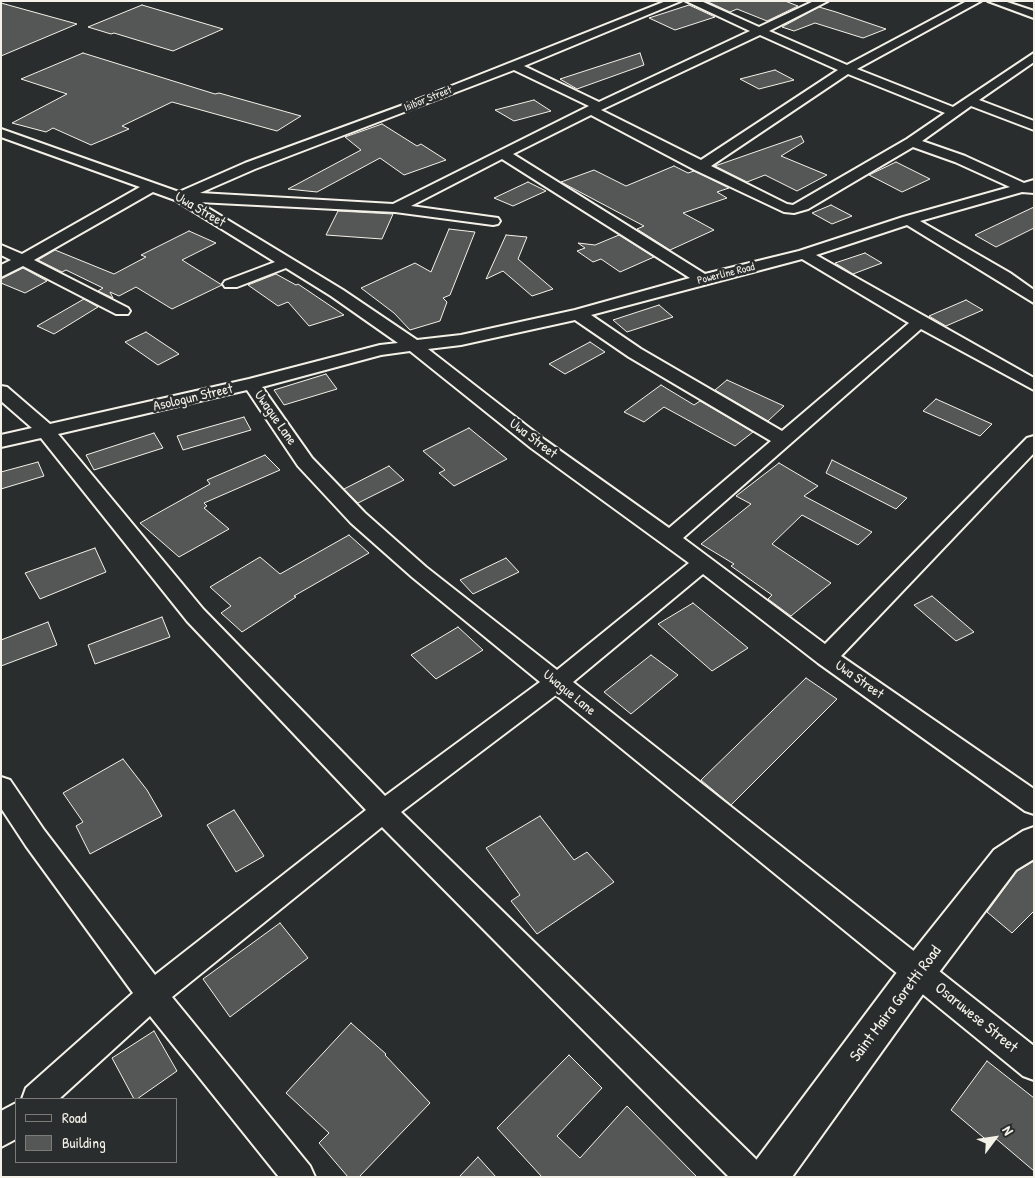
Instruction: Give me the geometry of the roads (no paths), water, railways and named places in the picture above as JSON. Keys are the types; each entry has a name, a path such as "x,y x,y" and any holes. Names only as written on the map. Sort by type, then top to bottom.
{"street":[{"name":"Isibor Street","path":"180,197 250,166 410,107 676,1"},
{"path":"690,1 955,112"},
{"path":"395,208 594,108 824,1"},
{"path":"700,167 847,68 976,1"},
{"path":"992,1 1034,15"},
{"path":"514,65 700,167 784,208 794,209 803,206 912,142 1034,56"},
{"path":"1020,67 1034,70"},
{"path":"970,101 1034,126"},
{"name":"Uwa Street","path":"1,133 180,197 288,262 414,346 538,444 670,538 826,658 1034,803"},
{"path":"912,142 960,159 1030,188"},
{"path":"503,154 703,279"},
{"path":"1,272 153,186"},
{"name":"Powerline Road","path":"414,346 461,340 578,314 703,279 804,254 908,220 1030,188"},
{"path":"180,197 395,208 493,222"},
{"path":"908,220 1004,276 1034,298"},
{"path":"1,249 122,311"},
{"path":"804,254 920,322 1034,384"},
{"path":"231,284 288,262"},
{"path":"578,314 635,353 782,439"},
{"path":"670,538 782,439 920,322"},
{"name":"Asologun Street","path":"1,441 45,430 106,419 380,350 414,346"},
{"name":"Uwague Lane","path":"251,384 306,462 358,518 419,572 919,972"},
{"path":"1,391 45,430 98,498 195,615 383,811 752,1177"},
{"path":"826,658 1034,442"},
{"path":"38,1098 152,995 383,811 556,683 702,563"},
{"path":"1,787 35,838 152,995 299,1177"},
{"name":"Saint Maira Goretti Road","path":"768,1177 919,972 1006,860 1034,841"},
{"name":"Osaruwese Street","path":"919,972 1034,1065"},
{"path":"1,1132 15,1119"}]}
